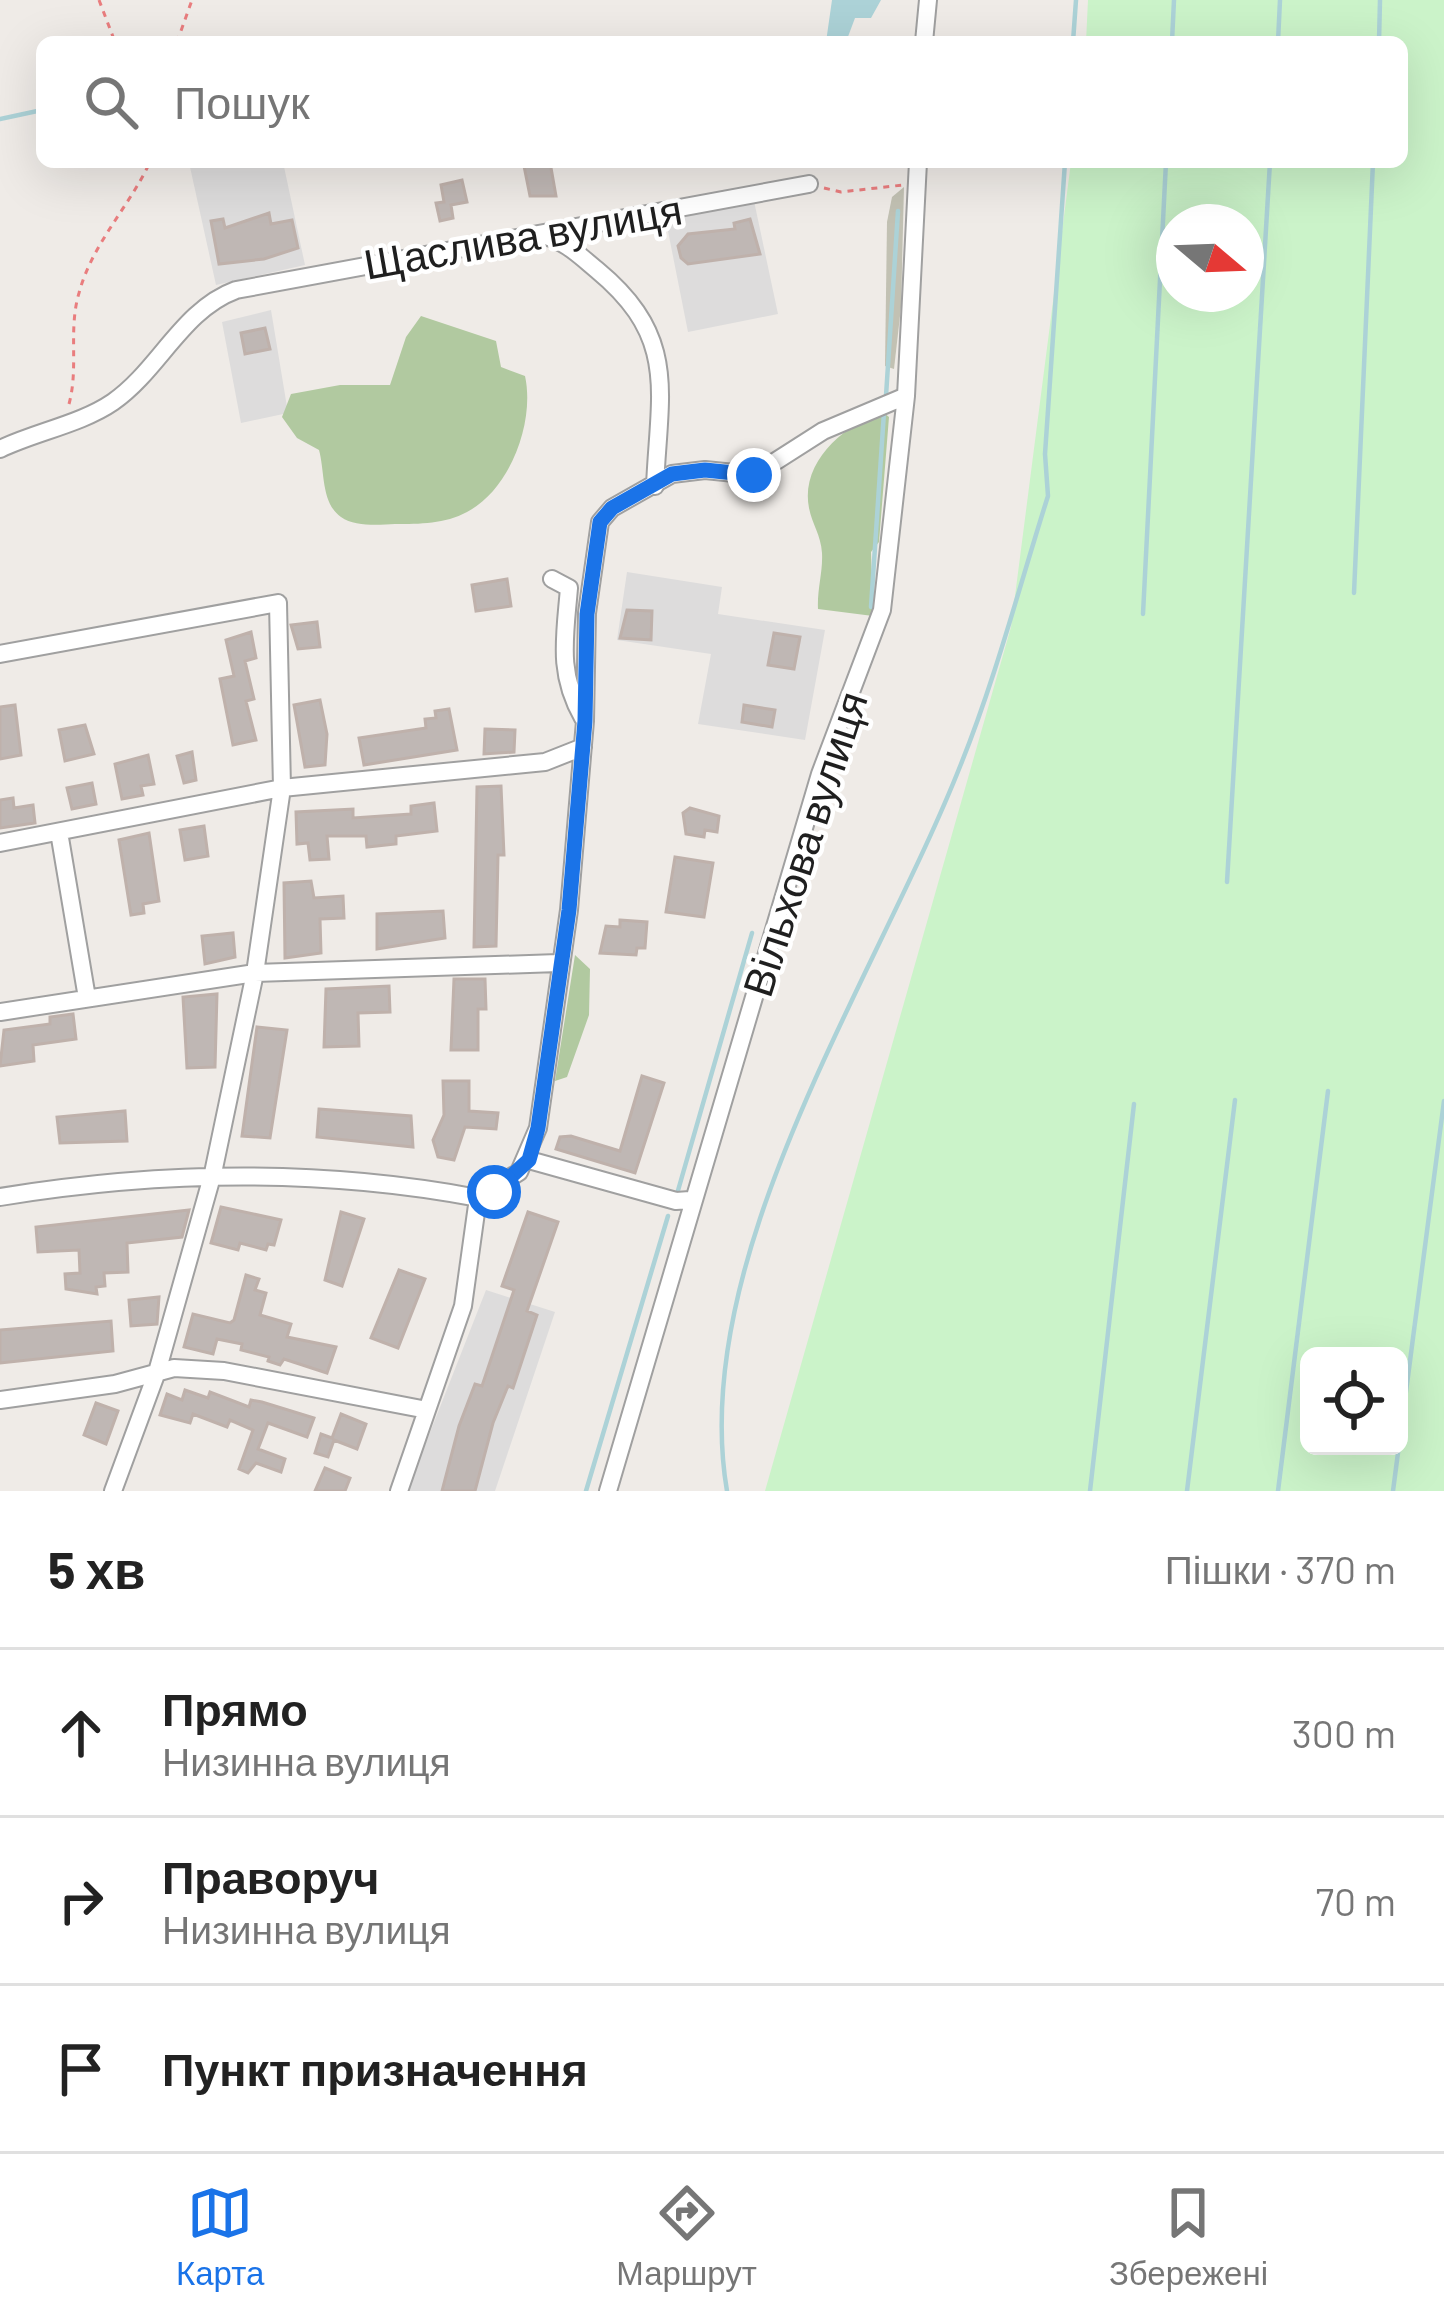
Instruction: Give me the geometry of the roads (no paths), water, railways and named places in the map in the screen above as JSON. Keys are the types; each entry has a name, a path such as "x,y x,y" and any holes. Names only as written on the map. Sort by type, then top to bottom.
{"street":[{"path":"925,36 928,0"},
{"name":"Вільхова вулиця","path":"608,1491 632,1424 690,1200 772,947 820,774 882,610 906,396 918,168"},
{"name":"Щаслива вулиця","path":"0,449 108,406 134,385 210,300 236,290 809,184"},
{"path":"540,235 561,240 610,281 649,326 662,378 655,486"},
{"path":"0,1197 213,1174 364,1181 478,1198 494,1192 529,1160 538,1128 569,910 585,721 587,614 600,522 612,508 672,474 705,470 754,475 823,431 906,396"},
{"path":"552,580 568,588 562,640 565,674 585,721"},
{"path":"0,654 278,603 282,788 255,973 213,1174 157,1372 113,1491"},
{"path":"0,842 282,788 545,762 583,746"},
{"path":"59,832 87,998"},
{"path":"0,1012 255,973 558,963"},
{"path":"529,1160 676,1201 690,1200"},
{"path":"399,1491 472,1271 478,1198"},
{"path":"0,1400 78,1391 157,1372 224,1371 427,1410"}],"water":[{"path":"832,0 881,0 871,18 855,18 848,36 827,36"}],"waterway":[{"path":"1073,36 1076,0"},
{"path":"1172,36 1174,0"},
{"path":"1278,36 1280,0"},
{"path":"1379,36 1380,0"},
{"path":"0,119 36,111"},
{"path":"727,1491 722,1402 735,1309 761,1215 798,1120 961,764 1048,496 1045,454 1065,168"},
{"path":"1143,614 1166,168"},
{"path":"1227,882 1270,168"},
{"path":"1354,593 1373,168"},
{"path":"886,396 898,211"},
{"path":"871,607 884,412"},
{"path":"677,1194 752,933"},
{"path":"1278,1491 1328,1091"},
{"path":"1187,1491 1235,1100"},
{"path":"1393,1491 1444,1101"},
{"path":"1090,1491 1134,1104"},
{"path":"586,1491 668,1216"}]}
